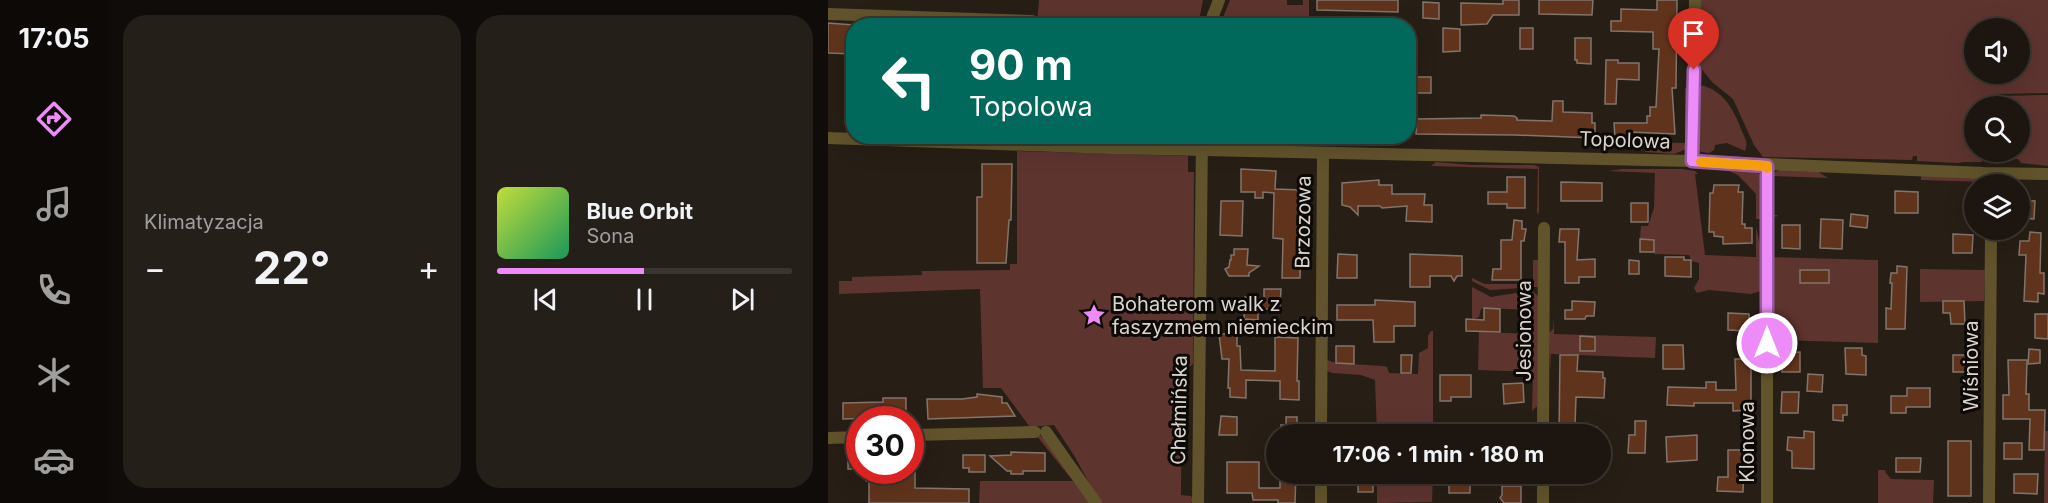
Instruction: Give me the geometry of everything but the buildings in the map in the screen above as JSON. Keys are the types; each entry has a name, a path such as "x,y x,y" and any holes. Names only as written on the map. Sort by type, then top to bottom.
{"street":[{"path":"1212,18 1219,0"},
{"path":"1692,161 1695,0"},
{"path":"828,14 945,18"},
{"name":"Topolowa","path":"828,138 846,139"},
{"name":"Topolowa","path":"1001,144 1323,154 1692,161 1964,177"},
{"name":"Chełmińska","path":"1198,503 1202,144"},
{"name":"Brzozowa","path":"1322,424 1323,154"},
{"name":"Klonowa","path":"1767,166 1767,503"},
{"name":"Topolowa","path":"2030,176 2048,174"},
{"name":"Jesionowa","path":"1543,424 1544,228"},
{"name":"Wiśniowa","path":"1989,503 1991,240"},
{"path":"924,435 1040,432 1096,503"},
{"path":"828,438 846,437"},
{"path":"1321,484 1321,503"},
{"path":"1543,484 1543,503"}],"shaded area":[{"path":"1039,0 1203,0 1199,18 1038,18"},
{"path":"1230,0 1287,0 1287,5 1303,5 1303,0 1309,0 1309,18 1223,18"},
{"path":"1700,0 2048,0 2048,93 1964,96 1964,162 1917,161 1917,156 1913,156 1912,160 1763,157 1754,145 1733,99 1712,82 1700,67"},
{"path":"1700,85 1715,91 1731,107 1746,140 1745,151 1727,143 1715,145 1714,150 1709,153 1701,152 1696,146 1697,91"},
{"path":"1685,88 1689,90 1687,149 1674,154 1645,152 1643,142 1685,143"},
{"path":"2048,95 2048,166 2021,163 2030,162 2030,96 1998,96"},
{"path":"1133,144 1189,144 1189,145"},
{"path":"1017,151 1188,156 1188,172 1194,172 1193,364 1182,374 1181,495 1191,496 1193,500 1191,503 1100,503 1075,457 1054,425 1030,427 1001,388 983,388 980,289 839,294 839,281 852,281 852,277 922,275 922,271 1010,270 1010,264 1017,264"},
{"path":"1436,162 1539,167 1539,212 1537,214 1538,169 1431,166"},
{"path":"1730,168 1753,169 1762,176 1762,219 1756,219 1756,194 1738,175 1729,171"},
{"path":"1622,169 1695,171 1698,174 1695,174 1705,255 1756,257 1756,227 1762,252 1761,291 1751,294 1709,290 1697,293 1694,288 1699,279 1699,263 1692,261 1689,255 1654,254 1654,240 1640,239 1641,226 1648,226 1654,208 1655,173 1608,171"},
{"path":"1780,170 1815,170 1828,178 1773,176 1773,212 1774,215 1778,215 1776,217 1772,214 1773,173"},
{"path":"1921,174 1964,177 1964,181 1921,180"},
{"path":"1773,257 1878,260 1878,343 1774,340 1773,344 1771,343 1774,339 1784,337 1783,321 1774,316"},
{"path":"1533,260 1541,260 1540,285 1537,287 1490,290 1472,281 1472,278 1485,284 1533,284"},
{"path":"1920,269 1985,270 1984,301 1920,302"},
{"path":"1472,287 1491,297 1528,291 1534,292 1539,297 1537,406 1532,411 1533,372 1478,370 1479,332 1533,334 1533,310 1484,308 1481,309 1479,317 1472,320"},
{"path":"1554,317 1554,334 1656,337 1655,358 1551,354 1550,371 1549,333 1553,329"},
{"path":"1433,331 1433,424 1377,424 1375,380 1361,375 1327,371 1327,360 1336,363 1387,367 1389,373 1418,374 1419,353 1428,348 1428,336"},
{"path":"2045,431 2048,431 2048,503 2044,503"},
{"path":"1036,435 1045,440 1092,503 979,503 980,481 1073,481"},
{"path":"1878,470 1885,470 1891,479 1934,480 1933,503 1878,503"},
{"path":"1377,484 1433,484 1432,502 1377,503"}],"slow traffic":[{"path":"1701,162 1767,166 1767,168"}],"place":[{"name":"Bohaterom walk z faszyzmem niemieckim","path":"1094,315"}],"route":[{"path":"1694,70 1692,161 1767,166 1767,343"}]}
